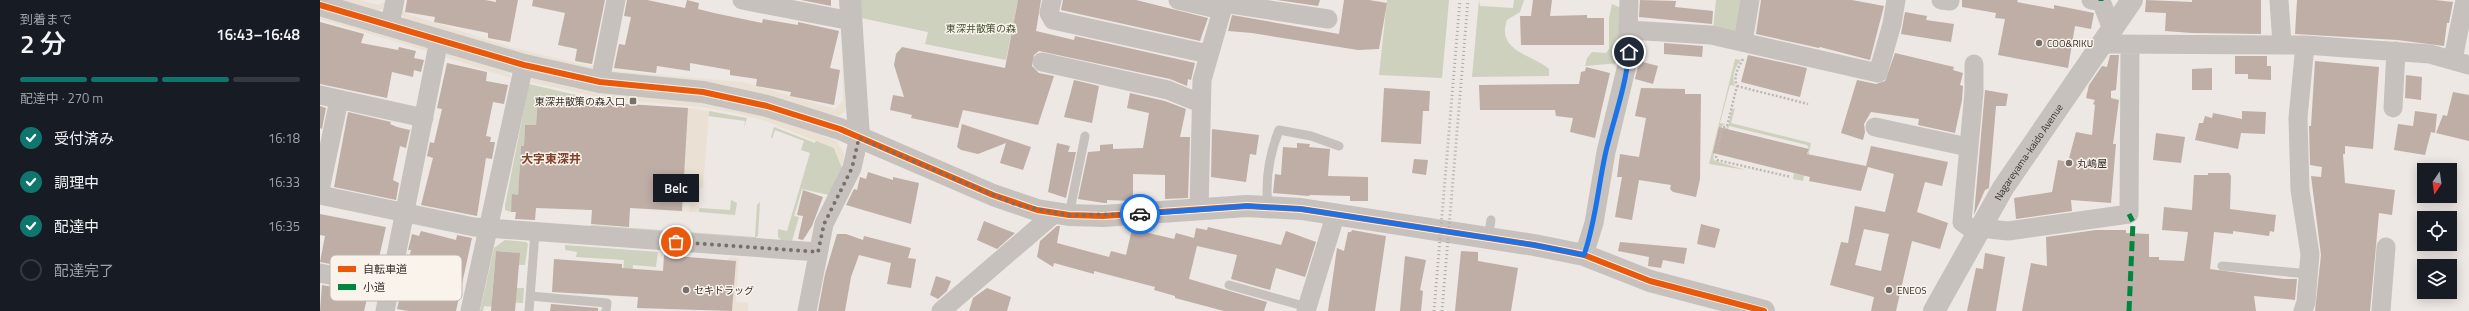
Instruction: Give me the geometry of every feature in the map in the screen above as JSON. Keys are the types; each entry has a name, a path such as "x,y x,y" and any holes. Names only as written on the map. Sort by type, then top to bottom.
{"street":[{"path":"390,24 395,0"},
{"path":"600,82 616,0"},
{"path":"742,0 841,19 851,9"},
{"path":"1052,0 1049,13 1053,20 1208,54"},
{"path":"1178,0 1224,4 1328,19"},
{"path":"1584,255 1594,223 1606,152 1628,66 1629,0"},
{"path":"1745,43 1750,0"},
{"path":"1629,30 1711,34 1878,73 1892,24 1896,0"},
{"path":"2091,0 2101,1 2107,36 2130,45 2305,45 2396,51 2461,62 2465,0"},
{"name":"Nagareyama-kaido Avenue","path":"1934,311 1978,230 2022,159 2132,0"},
{"path":"2279,0 2282,44"},
{"path":"1199,210 1200,102 1202,80 1208,54 1224,4"},
{"path":"320,5 390,24 524,65 600,82 727,96 827,125 1017,205 1062,214 1103,216 1268,206 1490,229 1584,255 1650,281 1764,311"},
{"path":"807,311 824,224 852,168 859,138 851,9"},
{"path":"396,255 439,40"},
{"path":"1974,64 1974,92 1962,222 1978,230 2008,231 2129,214 2130,45"},
{"path":"2303,311 2306,302 2310,254 2300,190 2298,118 2305,45"},
{"path":"2393,108 2396,51"},
{"path":"1042,62 1168,90 1200,102"},
{"path":"470,311 490,228 524,65"},
{"path":"320,95 424,118"},
{"path":"320,190 339,100"},
{"path":"1875,127 1968,147"},
{"path":"320,195 490,228 818,252"},
{"path":"941,311 1062,214"},
{"path":"1306,309 1336,214"},
{"path":"2380,311 2386,247"},
{"path":"320,273 330,275"},
{"path":"385,311 387,301"}],"lane":[{"path":"1268,206 1266,193 1273,146 1279,130 1311,136 1338,146"},
{"path":"1062,214 1085,136"},
{"path":"529,311 535,232"},
{"path":"2222,266 2309,274"},
{"path":"1229,285 1306,309"},
{"path":"530,296 607,303 606,311"}],"path":[{"path":"1745,43 1734,80 1737,86 1734,106 1727,126 1722,128 1716,157 1717,160 1791,177"},
{"path":"1737,86 1808,104"}],"green space":[{"name":"東深井散策の森","path":"860,0 1018,0 1006,60 925,44 928,32 861,18"},
{"path":"1387,0 1449,0 1442,78 1379,75"},
{"path":"1479,0 1480,6 1513,8 1514,0 1524,0 1520,12 1507,20 1505,30 1506,39 1517,50 1549,69 1549,76 1472,77"},
{"path":"1716,0 1744,0 1739,29 1733,33 1713,29"},
{"path":"1612,4 1623,9 1620,63 1585,66 1587,58 1592,52 1606,53 1609,49 1609,18"},
{"path":"1735,59 1741,60 1734,72 1733,79 1735,86 1730,85 1720,123 1725,124 1722,126 1713,158 1715,161 1746,170 1709,164"},
{"path":"529,84 606,102 538,98 536,125 525,125 524,146 521,146 518,195 513,195 511,212 505,210 505,205"},
{"path":"1735,108 1731,123 1811,143 1803,181 1793,179 1794,173 1802,175 1809,149 1807,145 1729,126 1721,151 1725,129 1728,127 1732,109"},
{"path":"709,111 747,118 744,128 745,121 708,116"},
{"path":"774,127 815,143 816,140 834,148 843,170 829,195 802,189 794,216 799,217 792,241 781,240 778,237 778,229 787,231 810,153 801,150 804,141 775,130 772,139 771,137"},
{"path":"731,200 737,203 735,215 699,212 699,208 730,210"},
{"path":"760,202 758,236 755,238 591,227 591,225 755,237 757,205"},
{"path":"505,240 526,242 528,244 525,265 519,265 519,253 496,251 492,298 517,288 524,288 523,303 507,302 507,308 484,306 483,311 480,311 494,248"},
{"path":"565,245 658,252 656,267 633,265 632,279 621,296 624,260 576,257 577,252 565,250"}],"shaded area":[{"path":"338,0 359,0 379,5 387,0 384,9 375,11"},
{"path":"401,7 405,13 510,47 592,67 599,62 593,71 536,59 405,19 401,14"},
{"path":"320,12 427,45 430,52 320,19"},
{"path":"842,24 846,111 839,116 611,75 608,64 612,71 743,82 835,109 843,101"},
{"path":"447,53 509,71 511,78 445,57"},
{"path":"533,78 692,99 777,118 837,141 844,154 843,170 834,148 763,120 736,113 700,107 603,98 530,82"},
{"path":"688,108 709,111 703,188 700,188 699,212 689,212 690,204 682,204"},
{"path":"729,257 739,258 736,302 748,303 748,311 732,311 736,261 728,260"}],"building":[{"path":"407,0 485,0 496,2 496,0 518,0 510,42 488,38 488,33 434,22 435,17 405,12"},
{"path":"533,0 605,0 592,64 575,61 577,49 558,45 565,13 532,6"},
{"path":"627,0 647,0 685,8 687,0 699,3 698,9 762,23 763,19 798,25 798,22 839,31 830,68 840,70 834,105 790,96 791,92 756,86 757,79 730,75 730,70 690,63 690,71 657,66 656,73 614,68 619,44 625,45 631,17 624,16"},
{"path":"801,0 831,0 831,6"},
{"path":"1018,0 1041,0 1036,31 1074,40 1075,36 1195,63 1191,80 1188,79 1187,86 1170,79 1039,51 1034,55 1032,66 1039,73 1054,76 1038,125 963,110 958,128 911,118 912,115 890,110 893,95 904,97 894,65 896,54 902,47 1005,68"},
{"path":"1063,0 1136,0 1208,18 1200,41 1061,10"},
{"path":"1277,0 1320,0 1318,6"},
{"path":"1344,0 1369,0 1387,3 1379,49 1358,50 1252,33 1228,31 1232,15 1339,34"},
{"path":"1533,0 1552,0 1550,16 1587,15 1587,18 1604,18 1604,45 1521,45 1520,16 1531,16"},
{"path":"1640,0 1676,1 1675,7 1713,11 1712,24 1639,17"},
{"path":"1761,0 1852,0 1884,6 1870,60 1820,47 1756,34"},
{"path":"1962,0 2018,0 2017,2 2054,9 2054,5 2094,13 2091,29 2075,26 2068,68 1998,55 2005,19 1995,18 1996,13 1962,7"},
{"path":"2146,0 2192,2 2192,0 2261,0 2261,34 2165,31 2166,13 2145,12"},
{"path":"2297,0 2435,0 2453,2 2449,23 2447,23 2444,46 2397,40 2295,34"},
{"path":"1905,12 1927,16 1926,20 1954,24 1951,42 1901,34"},
{"path":"320,22 364,34 361,43 398,50 399,47 416,51 414,58 424,60 421,72 414,70 413,77 392,72 387,98 320,84"},
{"path":"1664,43 1703,46 1702,57 1664,54"},
{"path":"1895,53 1954,67 1953,70 1963,73 1960,85 1963,86 1962,100 1955,133 1918,125 1919,119 1871,112 1864,124 1865,132 1863,140 1841,133 1857,80 1876,84 1885,81"},
{"path":"1748,55 1807,68 1800,97 1741,82"},
{"path":"2110,55 2119,55 2116,90 2111,91 2111,98 2119,100 2113,144 2116,144 2111,203 2071,200 2072,211 2016,219 2014,198 2052,192 2058,160 2068,162 2076,132 2092,135 2095,105 2093,104 2095,100 2086,98 2089,85 2102,66 2107,67"},
{"path":"2235,56 2267,56 2267,66 2271,66 2271,80 2248,79 2248,74 2235,74"},
{"path":"1639,61 1658,66 1653,84 1635,79"},
{"path":"2315,61 2379,67 2373,149 2345,146 2345,154 2343,154 2345,183 2395,190 2392,215 2379,213 2370,311 2315,311 2321,255 2311,176 2321,177 2322,167 2310,165 2309,126 2311,126"},
{"path":"447,63 487,72 486,81 508,85 504,104 493,102 486,136 491,137 490,142 495,142 492,159 486,158 477,216 421,205 433,158 427,156 430,142 434,143 442,109 437,108"},
{"path":"1586,67 1610,73 1595,138 1570,132 1573,118 1556,116 1555,110 1480,110 1479,85 1579,84 1581,72 1585,71"},
{"path":"2212,68 2212,90 2192,90 2192,69"},
{"path":"2406,75 2422,77 2421,100 2405,98"},
{"path":"1074,80 1099,86 1092,123 1064,117"},
{"path":"1384,88 1430,91 1429,111 1423,111 1421,144 1381,142"},
{"path":"1641,88 1685,89 1685,94 1701,94 1700,179 1696,197 1673,192 1670,189 1671,185 1639,180 1632,220 1615,217 1622,177 1617,177 1620,154 1639,157 1646,118 1635,116"},
{"path":"1985,90 2008,94 2006,106 1996,106 1989,188 1985,190 1974,215"},
{"path":"2453,92 2469,95 2469,141 2436,133 2443,115 2447,116"},
{"path":"1130,93 1165,101 1186,109 1180,137 1190,137 1188,198 1165,199 1165,175 1133,174 1133,201 1107,200 1107,203 1104,203 1078,199 1088,152 1100,151 1100,145 1113,144 1113,149 1143,148 1149,113 1127,108"},
{"path":"538,98 688,108 682,211 630,208 629,227 591,224 592,210 536,208 535,220 515,219 516,212 511,212 512,194 518,195 521,146 524,146 525,125 536,125"},
{"path":"320,106 326,108 322,129 320,128"},
{"path":"2242,111 2266,112 2265,134 2241,133 2238,149 2195,140 2199,123 2203,123 2205,116 2212,118 2213,113 2242,119"},
{"path":"2415,111 2437,114 2435,133 2431,132 2425,155 2394,150 2398,124 2413,126"},
{"path":"348,112 391,122 390,124 397,127 410,130 406,148 400,146 393,180 399,183 396,200 334,187"},
{"path":"962,124 1031,147 1023,170 1000,163 1006,143 978,154 961,150 957,147"},
{"path":"1719,127 1809,149 1807,154 1866,166 1871,146 1948,162 1942,186 1925,182 1917,212 1948,223 1940,249 1912,241 1896,311 1871,311 1874,297 1830,285 1841,242 1848,243 1855,206 1885,212 1894,174 1868,167 1861,191 1809,181 1810,177 1713,153","holes":["1864,229 1889,234 1881,271 1855,265"]},
{"path":"1212,129 1259,135 1256,155 1250,154 1246,182 1211,177"},
{"path":"2156,133 2185,137 2181,163 2153,160"},
{"path":"1057,143 1070,146 1068,152 1076,152 1066,198 1048,192"},
{"path":"1297,143 1310,144 1309,147 1330,149 1328,176 1368,177 1368,201 1350,201 1350,196 1309,196 1273,193 1275,174 1281,175 1283,147 1297,148"},
{"path":"1414,159 1428,160 1426,175 1412,173"},
{"path":"868,172 893,180 893,177 919,183 911,224 846,205 854,189 857,190 860,177 866,179"},
{"path":"2208,173 2229,173 2231,176 2230,209 2276,215 2274,232 2270,231 2269,236 2233,231 2233,234 2214,232 2210,269 2284,279 2297,279 2295,300 2254,296 2256,311 2022,311 2031,263 2047,266 2046,237 2096,230 2126,230 2126,233 2149,234 2149,257 2159,257 2159,260 2184,261 2188,232 2162,230 2164,207 2192,210 2194,175 2208,175"},
{"path":"803,190 823,197 812,226 803,240 798,239 803,216 797,215"},
{"path":"320,214 386,227 380,255 330,255 330,264 320,262 325,236 320,235"},
{"path":"984,221 1015,233 997,249 977,240"},
{"path":"1701,224 1720,229 1715,248 1697,244"},
{"path":"1057,226 1060,226 1057,243 1109,257 1111,251 1126,255 1132,229 1174,239 1176,233 1194,238 1196,228 1207,230 1208,227 1281,245 1286,231 1316,242 1305,277 1276,268 1270,290 1231,279 1237,255 1197,246 1189,279 1267,302 1264,311 1224,311 1175,298 1175,296 1154,290 1155,287 1094,271 1094,274 1054,263 1053,267 1037,257 1040,241"},
{"path":"1352,230 1386,236 1375,311 1328,311 1337,248 1344,251 1348,232 1351,232"},
{"path":"421,231 456,240 457,235 472,238 462,284 462,255 410,255 411,250 408,250 412,234 419,236"},
{"path":"837,234 846,234 863,240 864,236 911,248 908,258 916,259 911,288 887,284 891,263 859,255 851,277 845,311 818,311 825,274"},
{"path":"1620,242 1687,248 1684,264 1663,260 1661,268 1648,266 1649,257 1618,251"},
{"path":"496,251 520,253 515,311 491,311"},
{"path":"1461,251 1478,252 1478,261 1518,268 1511,311 1455,311"},
{"path":"1985,253 2005,257 1996,311 1967,311 1976,268 1983,269"},
{"name":"セキドラッグ","path":"664,255 736,261 732,311 637,308 638,297 552,292 554,259 622,264 622,268 663,271"},
{"path":"1405,256 1426,260 1420,290 1423,291 1421,311 1400,311"},
{"path":"936,276 951,281 947,291 938,299 930,295"},
{"path":"322,285 330,286 330,301 366,301 364,311 320,311"},
{"path":"987,288 1011,297 1007,311 969,311 973,298"},
{"path":"399,301 458,301 456,311 408,311 397,309"},
{"path":"551,304 598,308 598,311 550,311"}],"railway":[{"path":"1434,311 1460,0"},
{"path":"1442,311 1468,0"}],"marked path":[{"path":"2129,214 2133,222 2129,311"}],"cycle path":[{"path":"320,5 524,65 600,82 703,92 767,106 840,129 993,195 1037,210 1069,215 1103,216 1247,206 1301,209 1534,245 1584,255 1650,281 1764,311"}],"way so far":[{"path":"676,242 818,252 824,224 852,168 859,138 1017,205 1069,215 1103,216 1140,214"}],"place":[{"name":"COO&RIKU","path":"2039,43"},
{"name":"東深井散策の森入口","path":"633,101"},
{"name":"丸嶋屋","path":"2069,163"},
{"name":"Belc","path":"676,242"},
{"name":"セキドラッグ","path":"686,290"},
{"name":"ENEOS","path":"1889,290"}],"district":[{"name":"大字東深井","path":"551,158"}],"route":[{"path":"1140,214 1247,206 1301,209 1534,245 1584,255 1594,223 1606,152 1628,66 1629,52"}]}
